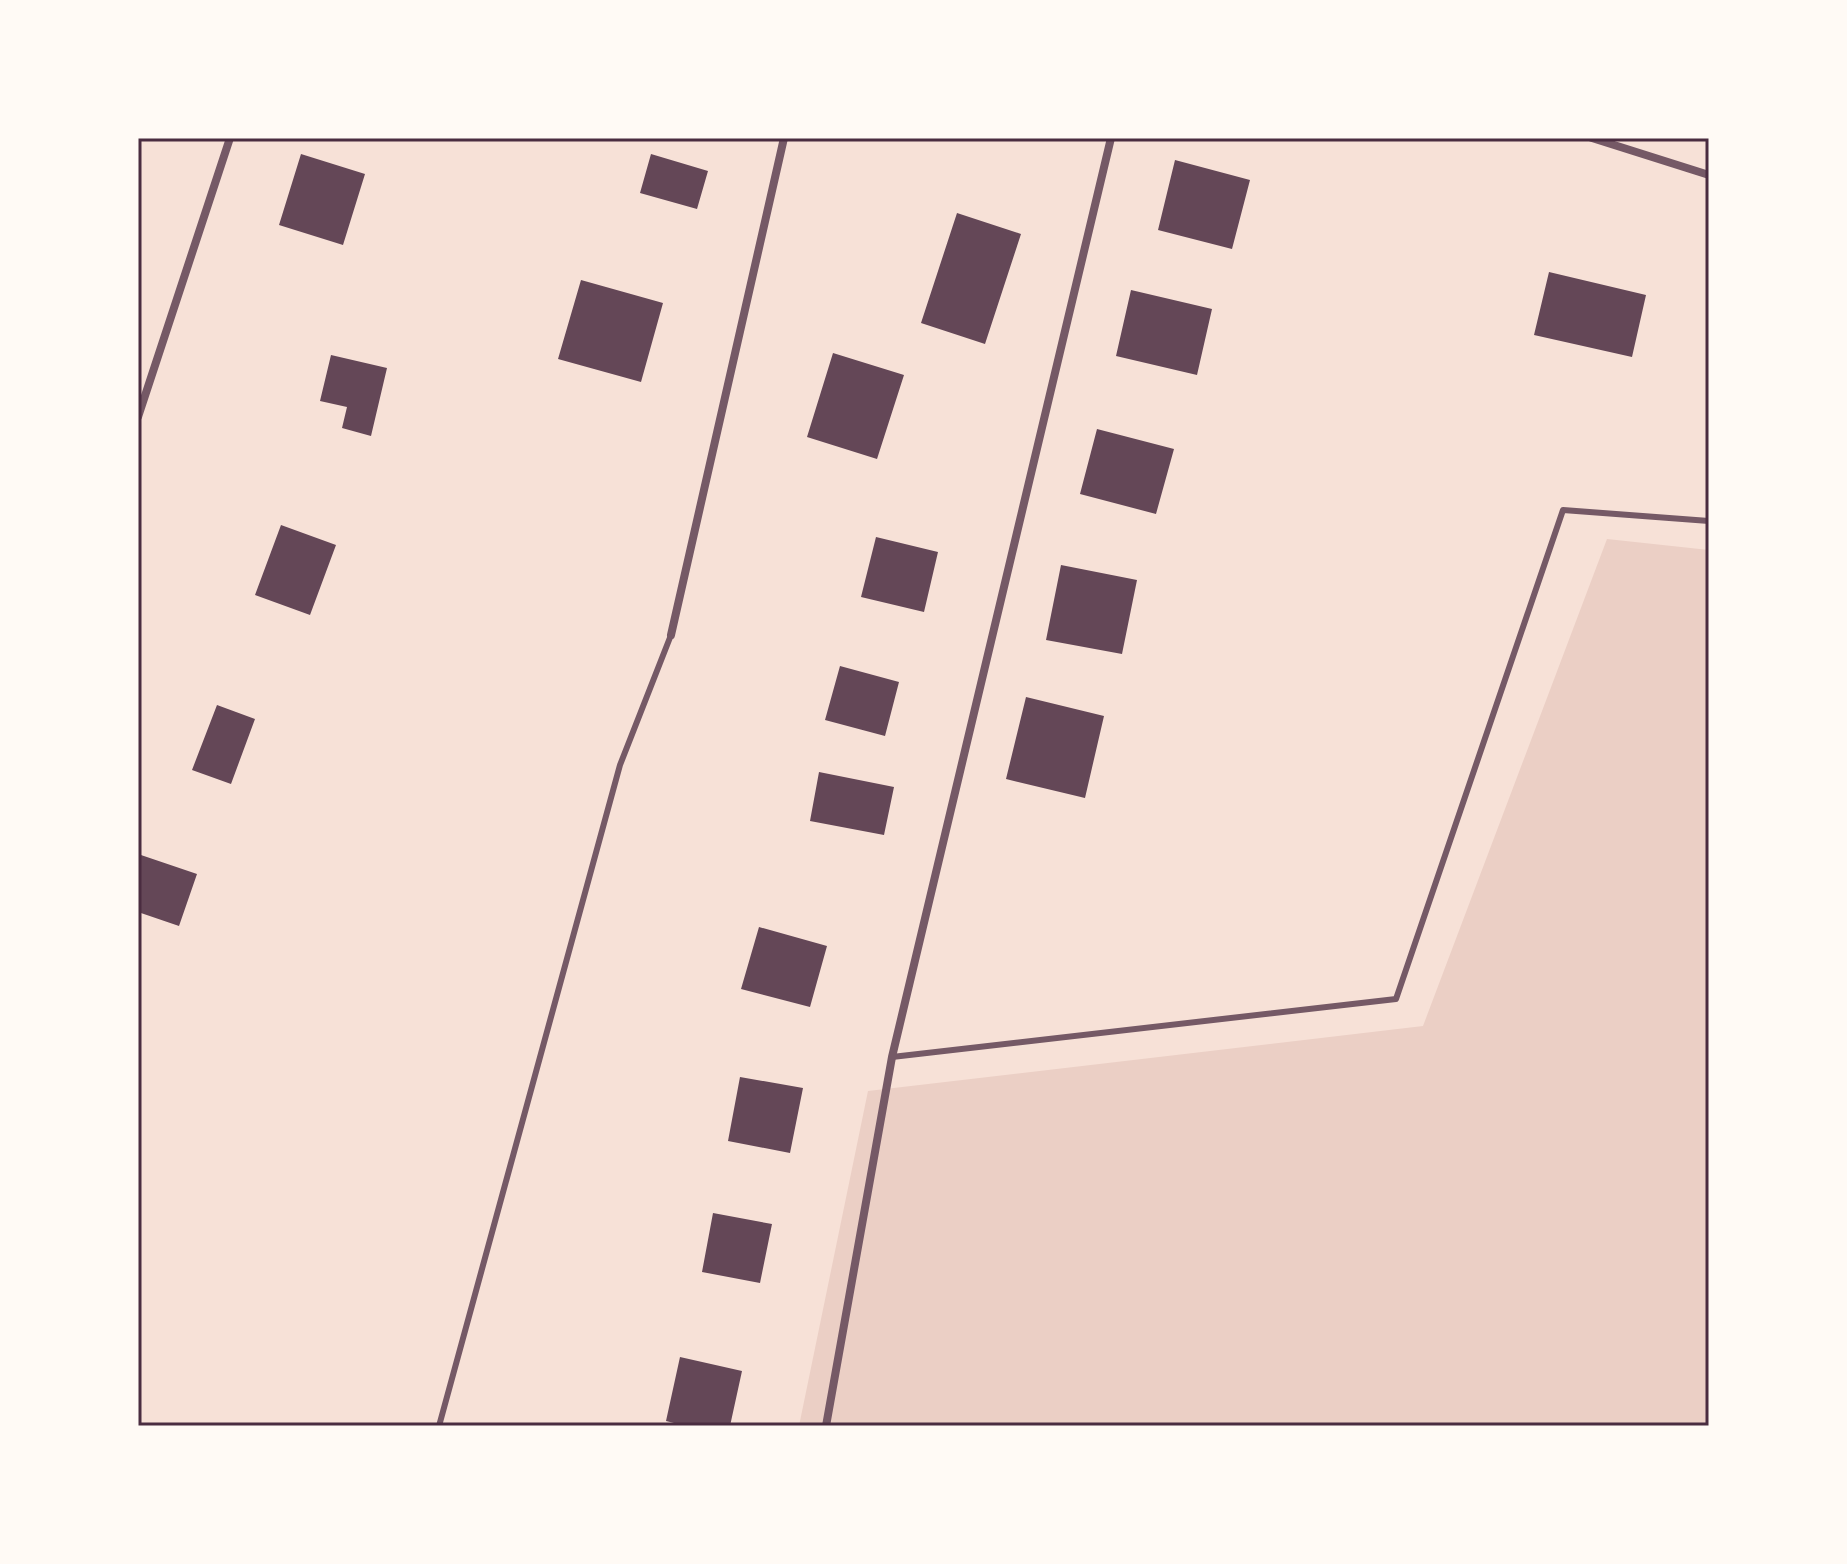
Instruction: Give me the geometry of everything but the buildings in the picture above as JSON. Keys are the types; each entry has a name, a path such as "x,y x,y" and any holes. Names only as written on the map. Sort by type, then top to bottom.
{"street":[{"path":"138,417 230,138"},
{"path":"671,635 784,138"},
{"path":"826,1426 892,1057 1111,138"},
{"path":"1592,138 1709,175"}],"lane":[{"path":"892,1057 1396,999 1563,510 1709,521"},
{"path":"439,1426 620,765 671,635"}],"shaded area":[{"path":"1607,539 1709,550 1709,1426 799,1426 868,1091 1423,1026"}]}
